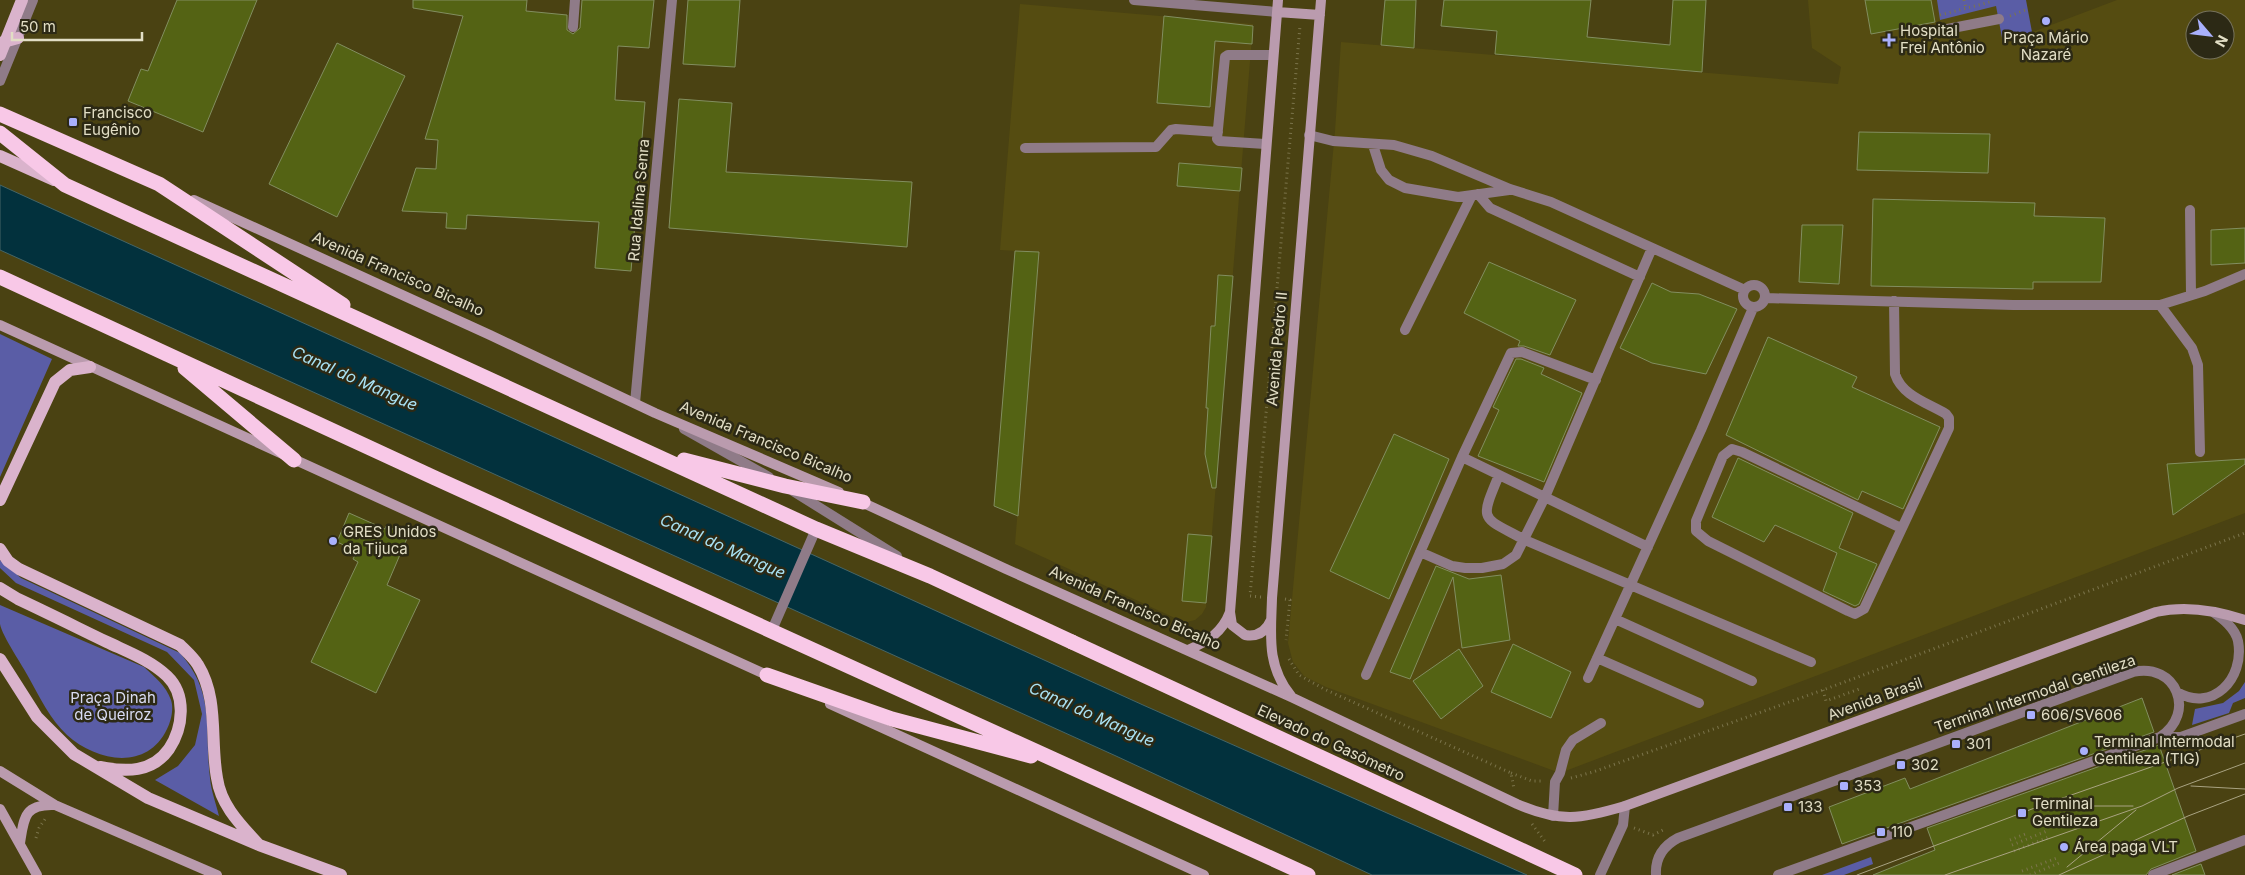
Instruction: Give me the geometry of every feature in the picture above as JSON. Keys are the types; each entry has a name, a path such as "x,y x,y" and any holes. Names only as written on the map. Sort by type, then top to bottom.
{"highway":[{"name":"Avenida Francisco Bicalho","path":"0,114 159,184"},
{"path":"0,134 65,185 816,528 930,576"},
{"path":"159,184 386,333"},
{"path":"0,277 435,478 1308,875"},
{"path":"168,355 294,460"},
{"path":"644,450 785,486 863,502"},
{"name":"Elevado do Gasômetro","path":"930,576 1575,875"},
{"path":"767,675 892,719 998,749 1062,763"}],"main road":[{"path":"0,55 22,0"},
{"name":"Avenida Pedro II","path":"1188,650 1216,635 1225,624 1230,612 1265,144 1278,0"},
{"name":"Avenida Pedro II","path":"1291,696 1281,683 1273,664 1271,619 1321,0"},
{"path":"1277,12 1320,15"},
{"path":"0,43 18,38"},
{"path":"0,156 65,185"},
{"name":"Avenida Francisco Bicalho","path":"159,184 655,413 863,502 1006,569 1291,696 1517,804"},
{"path":"0,325 1204,875"},
{"path":"0,500 52,387 60,376 70,370 90,367"},
{"path":"0,549 8,560 20,569 180,645 197,664 205,679 212,704 217,779 225,802 234,817 259,845"},
{"path":"0,588 18,599 148,661 168,676 178,693 181,708 180,722 170,747 163,757 153,765 139,770 122,771 94,766"},
{"name":"Avenida Brasil","path":"1517,804 1538,813 1579,818 1625,806 2156,612 2173,608 2186,608 2245,620"},
{"path":"1230,612 1232,625 1245,635 1260,634 1271,619"},
{"path":"0,659 37,716 74,754 148,798 259,845 341,875"},
{"path":"0,771 54,805 217,875"},
{"path":"20,843 28,812 40,804 54,805"},
{"path":"0,809 37,875"},
{"path":"305,861 310,875"}],"street":[{"path":"0,80 33,0"},
{"path":"573,27 575,0"},
{"name":"Rua Idalina Senra","path":"635,403 672,0"},
{"path":"1134,0 1277,12"},
{"path":"1937,31 1999,20"},
{"path":"1265,144 1219,142 1218,132 1226,58 1228,55 1273,55"},
{"path":"1025,148 1156,147 1171,130 1176,128 1218,132"},
{"path":"1309,135 1333,141 1394,145 1414,149 1510,189 1551,202 1745,290"},
{"path":"1373,145 1381,170 1389,180 1405,188 1458,196 1510,189"},
{"path":"1475,195 1490,208 1640,277"},
{"path":"1406,330 1475,195"},
{"path":"2190,210 2191,295"},
{"path":"1420,552 1452,566 1482,568 1503,564 1511,560 1525,540 1545,497 1652,248"},
{"path":"1766,298 2160,306 2245,274"},
{"path":"1756,285 1765,292 1766,298 1759,307 1753,308 1744,301 1745,290 1750,286 1756,285"},
{"path":"1894,301 1895,374 1898,382 1913,396 1946,414 1949,423 1901,528 1866,604 1860,613 1855,614 1708,541 1696,531 1696,521 1724,456 1732,449 1742,452 1901,528"},
{"path":"2160,306 2192,348 2198,365 2200,452"},
{"path":"1588,678 1753,308"},
{"path":"1366,675 1462,457 1511,353 1522,352 1596,380"},
{"path":"655,413 785,486 930,576"},
{"path":"1462,457 1648,547"},
{"path":"1499,475 1488,503 1486,515 1491,522 1525,540 1811,662"},
{"path":"772,630 816,528"},
{"path":"2177,692 2193,699 2211,698 2226,688 2236,673 2240,658 2238,641 2228,624 2213,612"},
{"path":"1615,619 1752,681"},
{"path":"1598,658 1699,703"},
{"name":"Terminal Intermodal Gentileza","path":"1656,875 1659,856 1664,848 1678,838 2133,672 2142,670 2159,673 2166,678 2177,692"},
{"path":"1778,875 2160,737 2167,732 2177,718 2179,700 2177,692"},
{"path":"2160,737 2181,737 2245,714"},
{"path":"1553,816 1555,782 1560,773 1566,750 1573,740 1601,723"},
{"path":"1600,875 1624,825 1625,806"},
{"path":"2153,875 2245,840"}],"path":[{"path":"1964,0 1966,8"},
{"path":"1940,15 1990,2 1990,0"},
{"path":"1250,596 1301,14"},
{"path":"1287,652 1299,675 1324,690 1511,773 1532,781 1555,782 1594,772 1823,690 2245,534"},
{"path":"1286,643 1290,600"},
{"path":"1823,690 1826,701 1862,688"},
{"path":"1511,773 1517,804 1546,843"},
{"path":"35,844 38,828 45,818 53,821"},
{"path":"1624,825 1653,834 1671,827"},
{"path":"2012,845 2047,831"},
{"path":"2010,840 2028,833"},
{"path":"2014,851 2050,837"},
{"path":"2022,871 2057,858"},
{"path":"2030,875 2059,863"}],"shaded area":[{"path":"1808,0 1995,0 2004,43 2117,0 2245,0 2245,513 1560,773 1326,687 1304,676 1293,662 1288,643 1335,131 1341,42 1838,84 1841,67 1812,48"},
{"path":"1020,4 1253,24 1206,607 1195,620 1187,622 1177,619 1015,544 1039,252 1000,250"}],"green space":[{"path":"1937,0 2026,0 2032,32 2003,43 1996,6 1940,20"},
{"path":"0,334 52,359 0,477"},
{"path":"0,560 21,578 180,653 199,683 204,698 212,792 219,816 155,780 178,766 195,745 202,714 194,680 167,652 16,583 0,568"},
{"name":"Praça Dinah de Queiroz","path":"0,605 144,667 163,686 172,704 170,722 158,742 147,751 121,758 92,751 67,735 46,708 5,636 0,624"},
{"path":"2245,682 2245,698 2233,703 2229,713 2192,725 2195,709 2223,703 2239,691"},
{"path":"1871,857 1873,864 1844,875 1822,875"}],"water":[{"name":"Canal do Mangue","path":"0,185 1143,705 1527,875 1372,875 1116,756 0,250"}],"building":[{"path":"177,0 257,0 203,132 128,101 141,69 148,71"},
{"path":"413,0 527,0 526,11 567,15 567,30 573,34 580,28 582,0 654,0 649,48 618,46 615,100 645,102 631,271 595,268 599,222 467,215 466,229 446,228 447,213 402,211 416,168 436,169 438,140 425,139 463,16 413,8"},
{"path":"688,0 740,0 735,67 683,64"},
{"path":"1385,0 1416,0 1414,48 1381,45"},
{"path":"1444,0 1591,0 1587,37 1670,45 1673,0 1706,0 1702,72 1495,54 1497,31 1441,26"},
{"path":"1865,0 1931,0 1935,22 1871,34"},
{"path":"1164,16 1253,26 1252,44 1215,41 1210,107 1157,103"},
{"path":"337,43 405,76 337,217 269,184"},
{"path":"679,99 732,103 726,172 912,182 907,247 669,228"},
{"path":"1859,132 1990,134 1988,173 1857,170"},
{"path":"1179,163 1242,168 1240,191 1177,186"},
{"path":"1873,199 2035,203 2034,216 2105,218 2101,282 2033,282 2033,289 1871,286"},
{"path":"1802,225 1843,225 1839,284 1799,282"},
{"path":"2245,228 2245,263 2211,265 2211,230"},
{"path":"1015,251 1039,252 1018,516 994,506"},
{"path":"1489,262 1576,300 1550,355 1524,346 1518,346 1520,341 1464,313"},
{"path":"1218,275 1233,276 1216,488 1212,488 1205,454 1208,408 1206,408 1211,326 1215,326"},
{"path":"1652,283 1671,292 1699,294 1737,309 1706,374 1652,363 1620,348"},
{"path":"1768,337 1857,377 1852,387 1940,427 1903,509 1862,491 1858,500 1726,435"},
{"path":"1516,359 1521,359 1544,368 1541,374 1582,393 1544,482 1478,456 1499,410 1493,407"},
{"path":"1394,434 1449,459 1389,599 1330,571"},
{"path":"1738,458 1853,513 1839,548 1877,564 1859,604 1855,606 1823,591 1837,553 1775,525 1764,542 1712,517"},
{"path":"2245,459 2245,464 2173,515 2167,464"},
{"path":"349,513 385,529 386,526 408,536 387,585 420,600 376,693 311,662 358,562 353,559 357,551 337,542"},
{"path":"1188,534 1212,536 1206,603 1182,601"},
{"path":"1436,566 1469,579 1501,575 1510,640 1462,648 1453,577 1410,679 1390,672"},
{"path":"1513,644 1571,672 1551,718 1491,692"},
{"path":"1459,649 1483,686 1441,719 1413,681"},
{"path":"2142,698 2154,732 1842,844 1829,807 1905,778 1910,789"},
{"name":"Terminal Intermodal Gentileza (TIG)","path":"2159,745 2196,851 2151,869 2146,875 1873,875 1935,850 1927,828"},
{"path":"2201,864 2205,875 2172,875"}],"tram line":[{"path":"1857,875 2040,806 2245,734"},
{"path":"1945,875 2142,806 2178,788 2245,763"},
{"path":"2191,786 2245,789"},
{"path":"2059,875 2188,816 2245,794"},
{"path":"2050,806 2133,806"},
{"path":"2067,867 2136,810"}],"place":[{"name":"Praça Mário Nazaré","path":"2046,21"},
{"name":"Hospital Frei Antônio","path":"1889,40"},
{"name":"Francisco Eugênio","path":"73,122"},
{"name":"GRES Unidos da Tijuca","path":"333,541"},
{"name":"606/SV606","path":"2031,715"},
{"name":"301","path":"1956,744"},
{"name":"Terminal Intermodal Gentileza (TIG)","path":"2084,751"},
{"name":"302","path":"1901,765"},
{"name":"353","path":"1844,786"},
{"name":"133","path":"1788,807"},
{"name":"Terminal Gentileza","path":"2022,813"},
{"name":"110","path":"1881,832"},
{"name":"Área paga VLT","path":"2064,847"}]}
